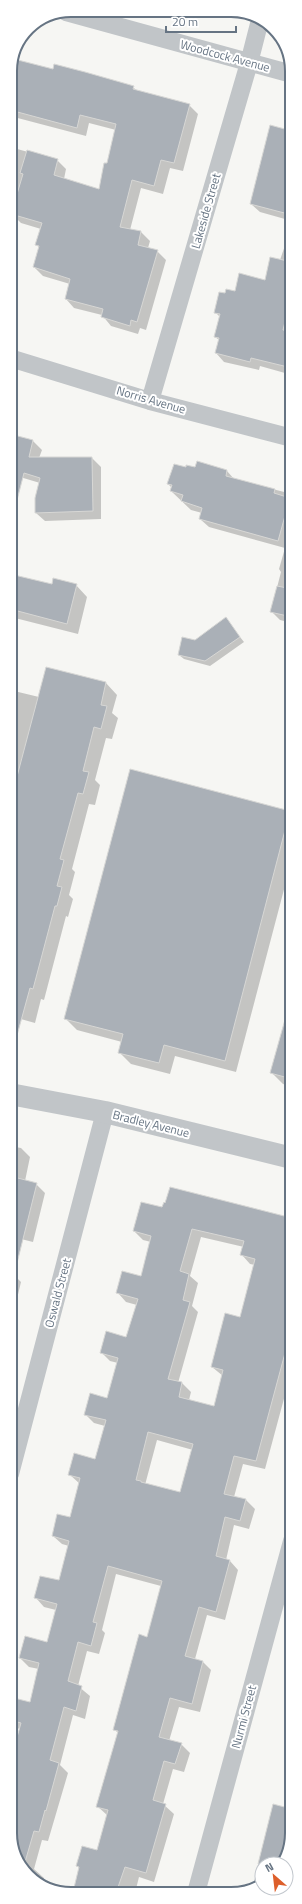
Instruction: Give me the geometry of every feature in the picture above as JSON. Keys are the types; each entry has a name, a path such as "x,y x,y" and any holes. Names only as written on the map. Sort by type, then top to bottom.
{"street":[{"name":"Woodcock Avenue","path":"84,17 285,72"},
{"name":"Lakeside Street","path":"150,401 249,63 259,25"},
{"name":"Norris Avenue","path":"17,360 150,401 285,436"},
{"name":"Bradley Avenue","path":"17,1095 105,1112 285,1156"},
{"name":"Oswald Street","path":"17,1447 105,1112"},
{"name":"Nurmi Street","path":"198,1887 285,1567"}],"building":[{"path":"18,60 53,69 54,64 134,86 133,89 190,104 174,163 161,160 154,186 132,180 120,227 141,231 138,245 158,250 137,322 131,320 130,326 101,317 103,309 65,299 70,279 33,267 39,246 35,245 42,223 17,216 17,194 23,174 20,173 27,150 58,159 54,175 99,189 104,163 107,163 116,124 80,115 77,128 17,112"},
{"path":"270,125 285,129 285,213 250,204"},
{"path":"270,257 285,260 285,322 283,330 285,330 285,366 251,358 250,362 215,353 219,338 214,337 220,314 214,313 219,292 225,293 226,289 235,291 239,273 265,280"},
{"path":"17,436 33,440 29,457 92,457 93,511 35,513 35,498 40,478 24,473 17,500"},
{"path":"197,461 227,470 226,476 275,489 274,493 285,496 285,516 278,541 199,519 202,508 181,501 183,495 170,491 172,485 167,484 174,464 186,467 186,465 195,467"},
{"path":"17,576 52,584 53,578 77,584 67,624 17,611"},
{"path":"277,586 285,588 285,615 270,612"},
{"path":"226,617 240,637 205,661 178,655 182,637 195,640"},
{"path":"46,667 106,682 101,705 107,706 101,729 94,727 83,771 89,772 83,794 78,793 60,859 64,860 57,886 62,887 57,906 55,906 33,989 30,988 17,1035 17,777"},
{"path":"130,769 285,810 285,830 225,1061 164,1045 159,1063 118,1053 123,1034 64,1019"},
{"path":"285,1020 285,1077 270,1073"},
{"path":"17,1178 37,1183 17,1263"},
{"path":"170,1187 285,1216 285,1353 256,1461 234,1456 224,1494 246,1499 240,1521 225,1517 216,1556 230,1560 216,1612 199,1607 185,1656 203,1661 192,1704 170,1698 159,1737 182,1743 175,1764 164,1761 153,1800 166,1804 146,1873 125,1867 118,1887 74,1887 79,1867 76,1866 82,1846 97,1850 108,1810 96,1807 118,1731 113,1730 139,1634 147,1637 162,1581 108,1566 93,1622 97,1623 91,1646 78,1642 68,1681 82,1686 76,1711 64,1707 50,1760 59,1763 39,1832 34,1831 25,1862 21,1854 17,1837 17,1737 21,1723 17,1722 17,1699 30,1702 39,1663 19,1658 25,1636 47,1642 57,1604 34,1598 40,1576 59,1580 69,1541 52,1536 57,1514 70,1517 80,1478 68,1475 74,1453 95,1459 106,1420 84,1415 90,1393 107,1398 118,1358 100,1353 106,1331 126,1337 138,1299 116,1293 122,1271 141,1276 151,1236 133,1231 141,1202 162,1207 164,1202 165,1203","holes":["192,1229 244,1241 240,1255 255,1259 240,1317 225,1313 211,1367 223,1370 214,1406 179,1397 182,1382 168,1379 190,1302 183,1300 189,1274 180,1271","148,1432 193,1444 180,1492 136,1480"]},
{"path":"273,1804 285,1807 285,1833 280,1856 260,1856"}]}
